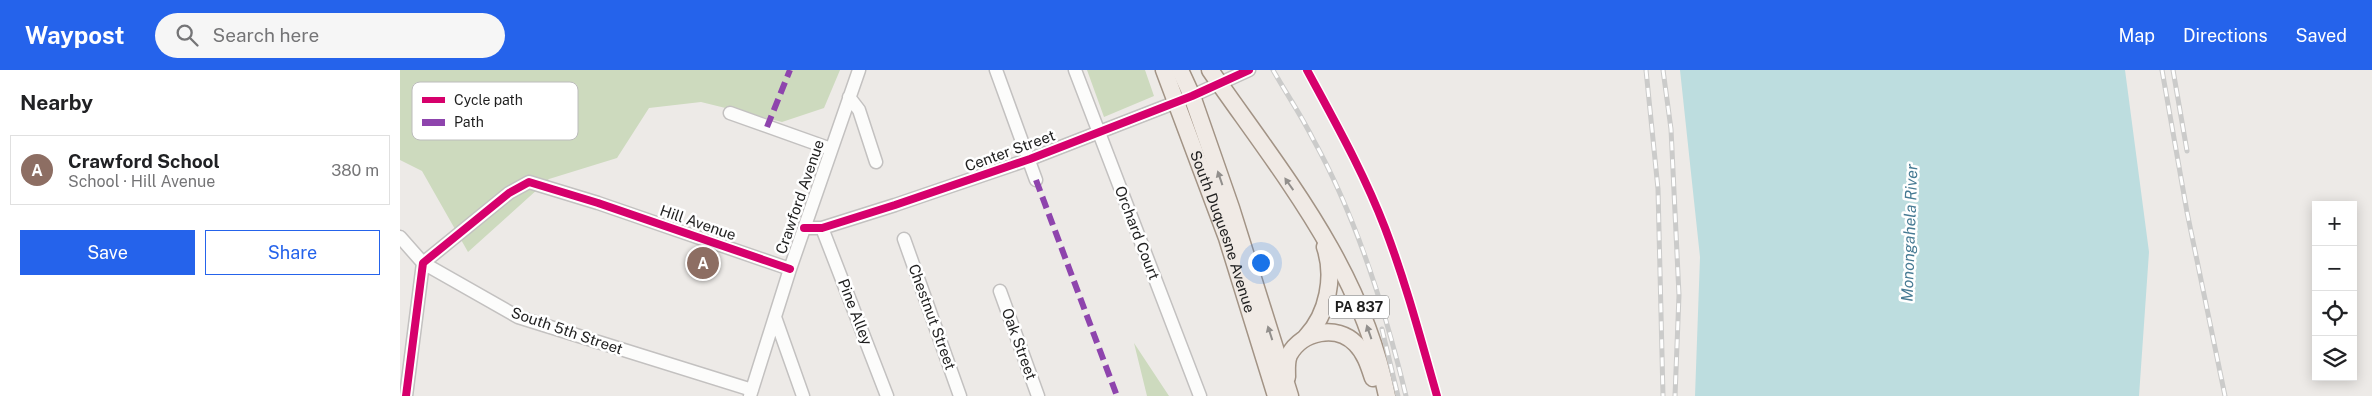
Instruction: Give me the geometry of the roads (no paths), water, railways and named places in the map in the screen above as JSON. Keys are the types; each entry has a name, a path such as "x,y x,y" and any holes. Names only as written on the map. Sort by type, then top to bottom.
{"main road":[{"name":"South Duquesne Avenue","path":"1164,70 1285,394"},
{"name":"South Duquesne Avenue","path":"1180,70 1192,96 1231,208 1285,394"},
{"name":"PA 837","path":"1210,70 1317,224 1345,273 1364,318 1381,368 1387,396"},
{"path":"1285,394 1286,366 1290,354 1315,327 1324,308 1329,279 1329,258 1317,224"},
{"path":"1306,337 1323,332 1341,333 1356,344 1366,358 1377,396"}],"street":[{"name":"Crawford Avenue","path":"751,393 790,269 859,70"},
{"path":"996,70 1030,159 1036,180"},
{"name":"Orchard Court","path":"1075,70 1200,396"},
{"name":"Center Street","path":"804,228 822,228 1030,159 1220,85 1249,70"},
{"path":"850,97 859,110 876,162"},
{"path":"730,113 831,149"},
{"name":"Hill Avenue","path":"422,263 509,193 529,182 598,203 790,269"},
{"name":"Pine Alley","path":"822,228 887,396"},
{"name":"South 5th Street","path":"400,237 422,263 518,317 751,393"},
{"name":"Chestnut Street","path":"904,239 960,396"},
{"path":"406,396 422,263"},
{"name":"Oak Street","path":"1000,291 1038,396"},
{"path":"775,317 803,396"}],"water":[{"name":"Monongahela River","path":"1680,70 2125,70 2149,252 2139,396 1695,396 1700,257"}],"railway":[{"path":"1273,70 1304,121 1343,200 1379,297 1406,396"},
{"path":"1646,70 1658,189 1663,396"},
{"path":"1663,70 1671,129 1679,295 1675,396"},
{"path":"2162,70 2187,212 2225,396"},
{"path":"2173,70 2187,151"},
{"path":"1382,329 1398,396"}],"place":[{"name":"Crawford School","path":"703,263"}]}
